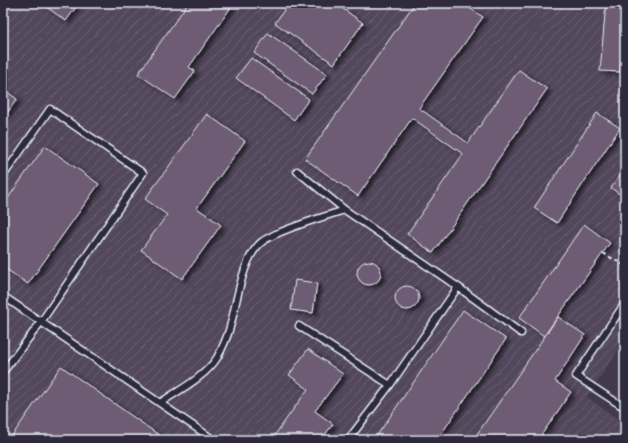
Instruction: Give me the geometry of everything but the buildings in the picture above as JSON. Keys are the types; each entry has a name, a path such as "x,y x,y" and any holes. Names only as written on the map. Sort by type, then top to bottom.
{"lane":[{"path":"3,176 50,109 143,173 41,322 3,372"},
{"path":"297,171 345,210 458,286 521,332"},
{"path":"160,404 194,380 216,358 230,329 247,263 254,250 263,240 317,218 345,210"},
{"path":"348,440 390,385 458,286"},
{"path":"3,296 214,440"},
{"path":"625,303 576,376 625,408"},
{"path":"299,326 390,385"}],"path":[{"path":"603,253 625,266"}],"shaded area":[{"path":"3,3 625,3 625,340 587,397 622,422 618,440 3,440"}]}
